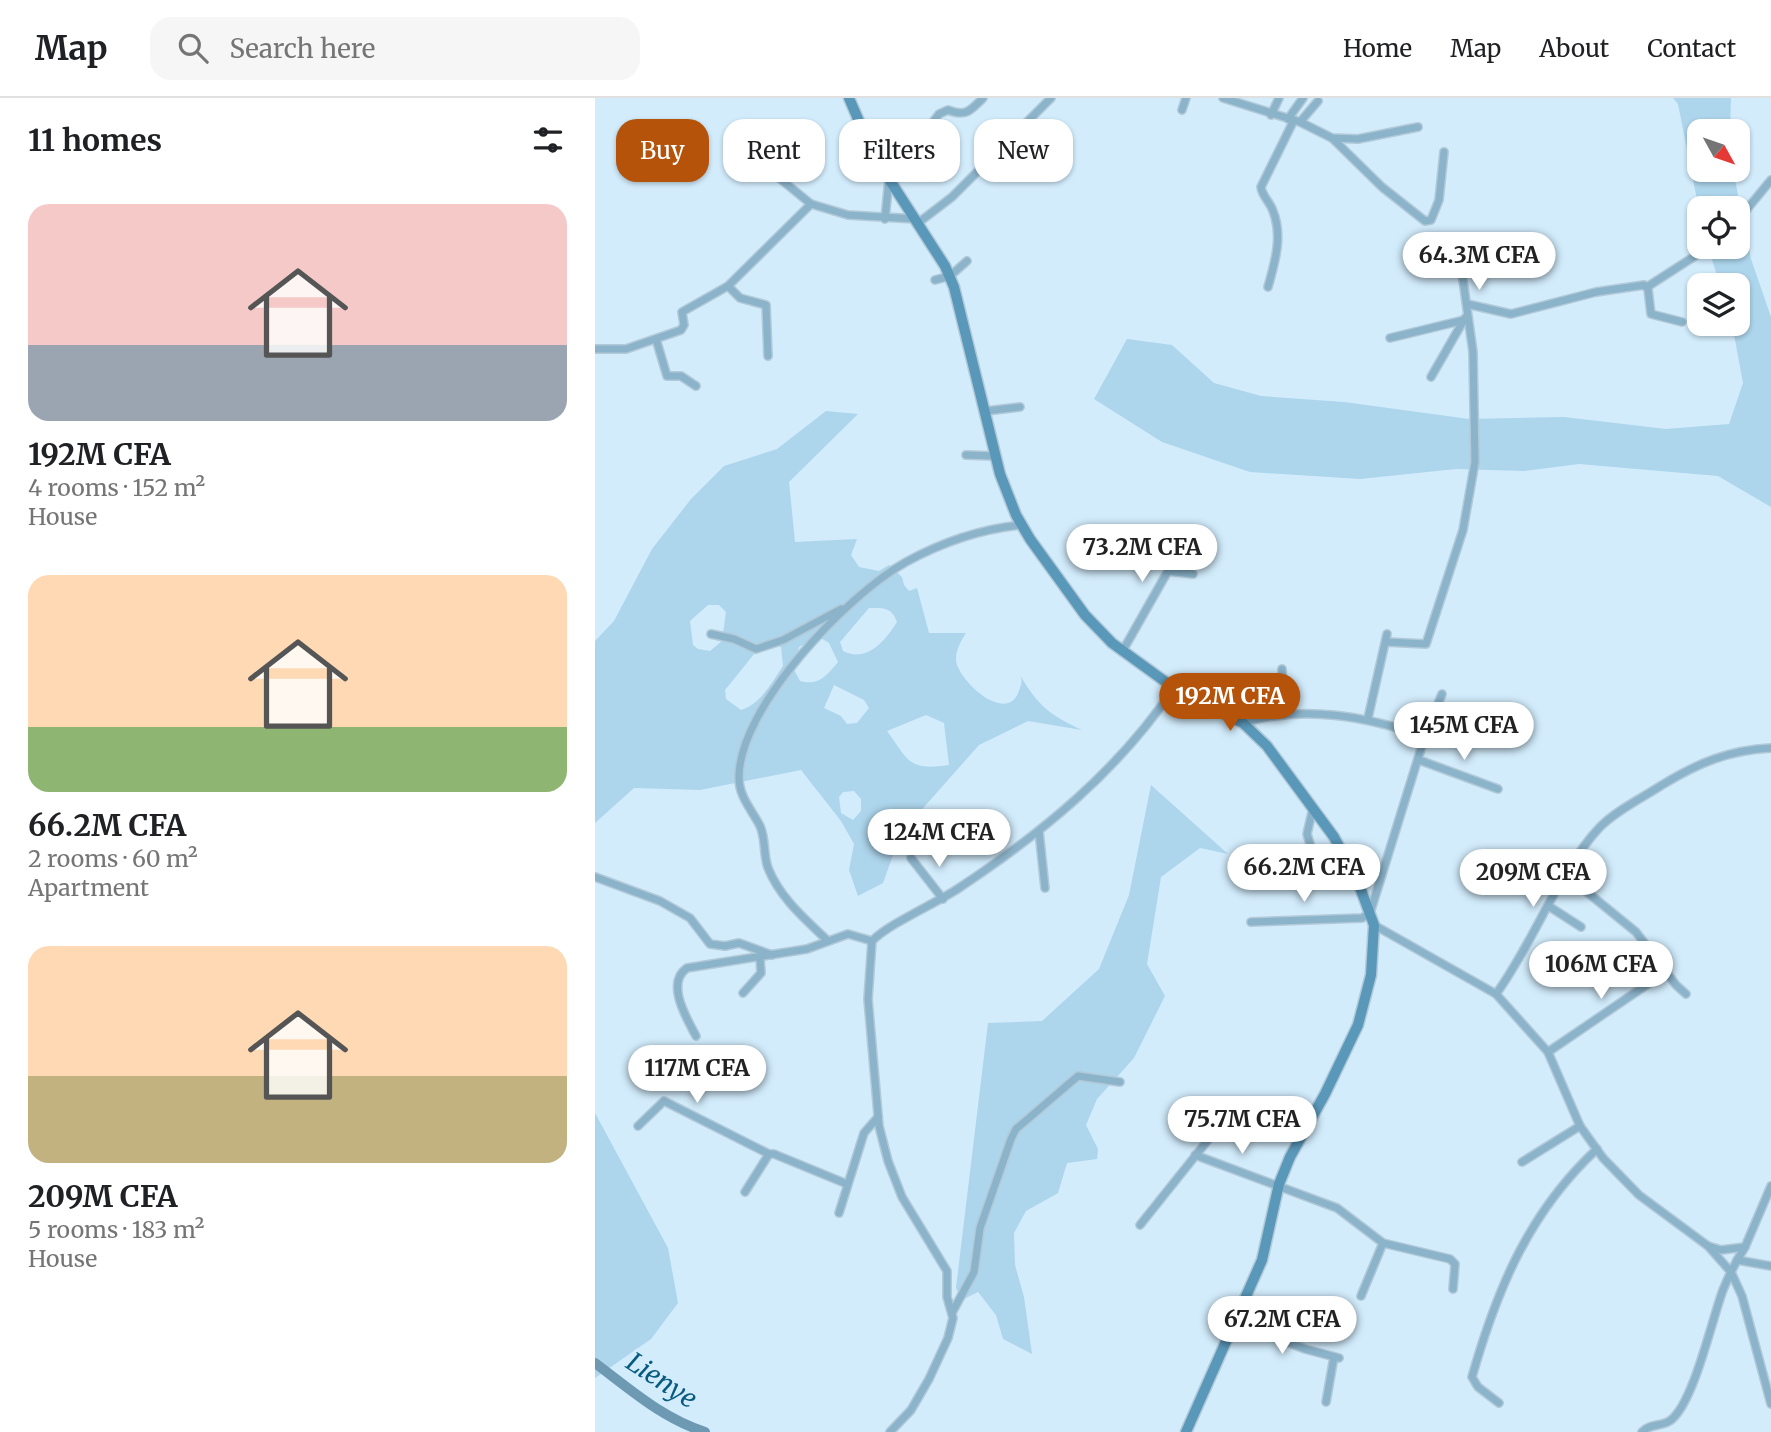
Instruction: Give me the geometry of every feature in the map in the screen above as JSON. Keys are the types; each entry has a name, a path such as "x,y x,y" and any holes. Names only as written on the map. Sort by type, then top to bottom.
{"street":[{"path":"849,98 859,119"},
{"path":"935,119 948,110 966,114 983,98"},
{"path":"785,182 811,204 848,215 917,221 962,187 1051,98"},
{"path":"1182,110 1186,98"},
{"path":"1223,98 1294,120 1332,138 1392,196 1425,221 1431,220 1439,200 1444,152"},
{"path":"1271,115 1279,98"},
{"path":"1268,287 1277,253 1277,234 1275,213 1261,187 1303,98"},
{"path":"1294,120 1318,101"},
{"path":"1332,138 1357,139 1418,127"},
{"path":"1750,205 1771,180"},
{"path":"885,219 889,182"},
{"path":"891,182 950,276 962,310 995,456 1021,525 1085,615 1122,652 1174,688 1243,723 1267,746 1313,807 1348,862 1374,925 1371,975 1358,1025 1325,1094 1300,1136 1279,1184 1262,1260 1187,1432"},
{"path":"595,349 626,349 681,330 684,325 680,313 727,286 811,204"},
{"path":"1467,304 1511,314 1596,292 1647,287 1690,259"},
{"path":"935,280 950,276 967,261"},
{"path":"1431,377 1465,317 1467,304 1462,273"},
{"path":"727,286 740,298 766,306 768,356"},
{"path":"1647,287 1651,314 1682,322"},
{"path":"1390,338 1465,317"},
{"path":"1368,718 1386,638 1426,644 1463,530 1476,443 1473,352 1465,317"},
{"path":"656,339 667,376 681,376 696,386"},
{"path":"986,411 1020,407"},
{"path":"967,455 995,456"},
{"path":"711,634 734,639 756,649 783,640 847,605 903,564 930,550 965,537 1021,525"},
{"path":"1122,652 1160,579 1174,569 1193,574"},
{"path":"828,941 777,887 767,865 760,827 741,791 739,771 754,720 769,697 847,605"},
{"path":"1282,669 1283,715"},
{"path":"696,1036 677,986 682,971 702,965 760,958 848,934 872,941 943,899 1039,831 1111,768 1174,688"},
{"path":"1251,922 1362,918 1370,913 1425,736 1443,694"},
{"path":"1243,723 1308,713 1368,718 1425,736"},
{"path":"1496,994 1550,907 1566,875 1601,827 1691,767 1723,754 1771,748"},
{"path":"1419,760 1498,789"},
{"path":"1311,847 1307,834 1313,807"},
{"path":"1039,831 1045,888"},
{"path":"911,858 943,899"},
{"path":"1566,875 1636,932 1675,985 1686,994"},
{"path":"595,877 660,901 690,918 710,944 725,946 739,943 772,955"},
{"path":"1550,907 1581,927"},
{"path":"1374,925 1496,994 1548,1052 1580,1126 1597,1149 1639,1195 1708,1246 1731,1272 1742,1296 1771,1404"},
{"path":"872,941 868,999 878,1117 888,1161 902,1197 947,1271 947,1297 953,1311"},
{"path":"743,993 761,973 760,958"},
{"path":"1548,1052 1667,971"},
{"path":"890,1432 911,1410 948,1339 953,1311 974,1272 980,1228 989,1198 1016,1129 1075,1077 1120,1082"},
{"path":"638,1126 664,1101 769,1154 847,1184"},
{"path":"1140,1225 1228,1115"},
{"path":"839,1213 864,1133 878,1117"},
{"path":"1522,1162 1580,1126"},
{"path":"1499,1403 1478,1387 1472,1377 1499,1292 1538,1216 1570,1174 1597,1149"},
{"path":"745,1192 769,1154"},
{"path":"1195,1155 1279,1184 1301,1197 1337,1208 1383,1243 1453,1260 1453,1289"},
{"path":"1642,1432 1649,1426 1671,1421 1680,1408 1731,1272 1745,1247 1771,1186"},
{"path":"1361,1296 1383,1243"},
{"path":"1708,1246 1721,1250 1745,1247"},
{"path":"1737,1260 1771,1266"},
{"path":"1236,1322 1305,1349 1337,1357 1326,1402"}],"shaded area":[{"path":"1673,98 1731,98 1730,119 1687,119 1687,149 1678,104"},
{"path":"1693,182 1735,182 1738,196 1696,196"},
{"path":"1750,254 1771,317 1771,507 1718,476 1579,464 1524,471 1456,469 1360,479 1250,472 1162,442 1094,399 1127,339 1172,345 1214,383 1261,396 1344,402 1469,419 1564,417 1666,429 1729,424 1743,383 1734,336 1750,336 1750,273 1716,273 1712,259 1750,259"},
{"path":"826,411 858,414 789,482 795,542 857,539 851,555 859,567 879,571 889,565 902,577 909,591 917,588 929,633 966,633 957,651 958,666 963,676 982,695 1003,704 1012,701 1021,685 1020,675 1033,695 1046,708 1082,730 1028,721 979,745 901,833 883,883 858,896 849,870 854,844 841,821 801,770 700,790 634,788 595,823 595,641 614,621 652,549 691,499 724,466 777,449","holes":["708,605 719,605 726,612 722,641 710,651 698,649 693,645 690,621","869,608 883,608 892,613 897,622 875,648 860,654 843,651 840,642","819,637 829,643 838,662 826,675 812,682 800,681 793,668 799,647","763,643 781,647 783,666 760,698 741,710 726,699 725,690","834,685 864,700 869,708 857,723 847,724 841,716 824,708","926,715 944,723 949,765 917,765 905,757 887,731","854,791 861,799 861,811 853,820 841,813 839,797 843,792"]},
{"path":"1151,785 1228,854 1200,848 1161,877 1147,964 1165,996 1134,1058 1097,1099 1086,1125 1098,1149 1097,1159 1067,1163 1058,1193 1026,1211 1014,1233 1015,1265 1024,1297 1032,1354 1003,1339 996,1315 978,1292 962,1300 956,1288 988,1023 1042,1021 1099,969 1129,895"},
{"path":"595,1113 668,1248 678,1303 651,1339 595,1378"}],"waterway":[{"name":"Lienye","path":"595,1363 661,1411 705,1432"}]}
